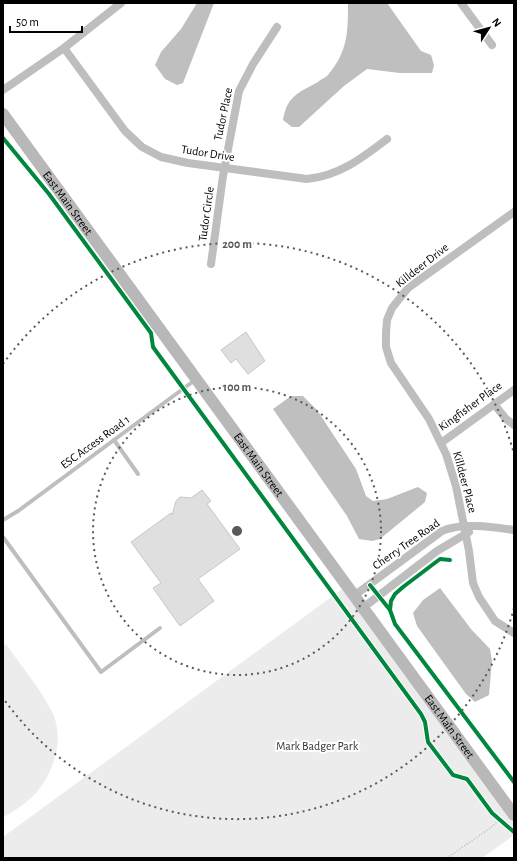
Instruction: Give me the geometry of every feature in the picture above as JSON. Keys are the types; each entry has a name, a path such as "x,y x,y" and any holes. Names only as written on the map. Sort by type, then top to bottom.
{"main road":[{"name":"East Main Street","path":"3,114 364,607 514,815"}],"street":[{"path":"3,90 64,48 121,3"},
{"path":"461,3 492,45"},
{"name":"Tudor Place","path":"225,168 239,91 253,64 277,27"},
{"name":"Tudor Drive","path":"64,48 125,131 142,147 161,157 294,179 318,178 335,173 355,163 387,138"},
{"name":"Tudor Circle","path":"211,264 225,168"},
{"name":"Killdeer Drive","path":"441,443 429,419 391,362 386,347 388,320 392,308 408,288 514,212"},
{"name":"Kingfisher Place","path":"441,443 514,390"},
{"path":"494,404 506,419 514,425"},
{"name":"Killdeer Place","path":"441,443 456,486 473,583 479,598 495,621 514,633"},
{"name":"Cherry Tree Road","path":"355,595 442,531 476,528 514,530"},
{"name":"Cherry Tree Road","path":"364,607 445,546 464,529"}],"lane":[{"name":"ESC Access Road 1","path":"3,520 18,511 197,379"},
{"path":"114,440 138,474"},
{"path":"3,537 101,672 160,628"}],"path":[{"path":"495,816 504,823"},
{"path":"447,858 493,826 499,819"}],"green space":[{"name":"Mark Badger Park","path":"342,589 514,824 514,835 482,858 3,858 3,837"},
{"path":"6,644 51,710 58,732 58,743 56,754 48,776 42,785 28,801 3,818 3,646"}],"shaded area":[{"path":"197,3 214,3 183,83 177,85 165,79 155,65 161,52 181,29"},
{"path":"348,3 387,3 421,51 431,55 434,65 432,73 400,73 367,69 344,86 299,127 292,127 283,120 287,105 294,96 327,76 340,58 346,41"},
{"path":"291,396 303,396 317,410 356,469 366,496 373,501 387,499 418,487 427,493 425,502 380,539 372,541 359,539 347,516 273,409"},
{"path":"440,588 471,629 490,649 492,661 489,695 475,702 466,694 417,626 413,613 423,600"}],"building":[{"path":"246,332 265,361 248,374 236,359 231,363 221,350"},
{"path":"202,490 211,501 207,504 240,549 198,579 214,601 180,626 153,588 161,583 131,542 171,513 172,515 176,501 180,497 191,498"}],"cycle path":[{"path":"3,138 49,194 151,333 153,347 421,714 425,722 428,742 453,775 467,779 492,813 514,832"},
{"path":"390,610 391,601 395,594 403,587 440,559 450,560"},
{"path":"370,585 390,610 395,624 514,782"}]}
